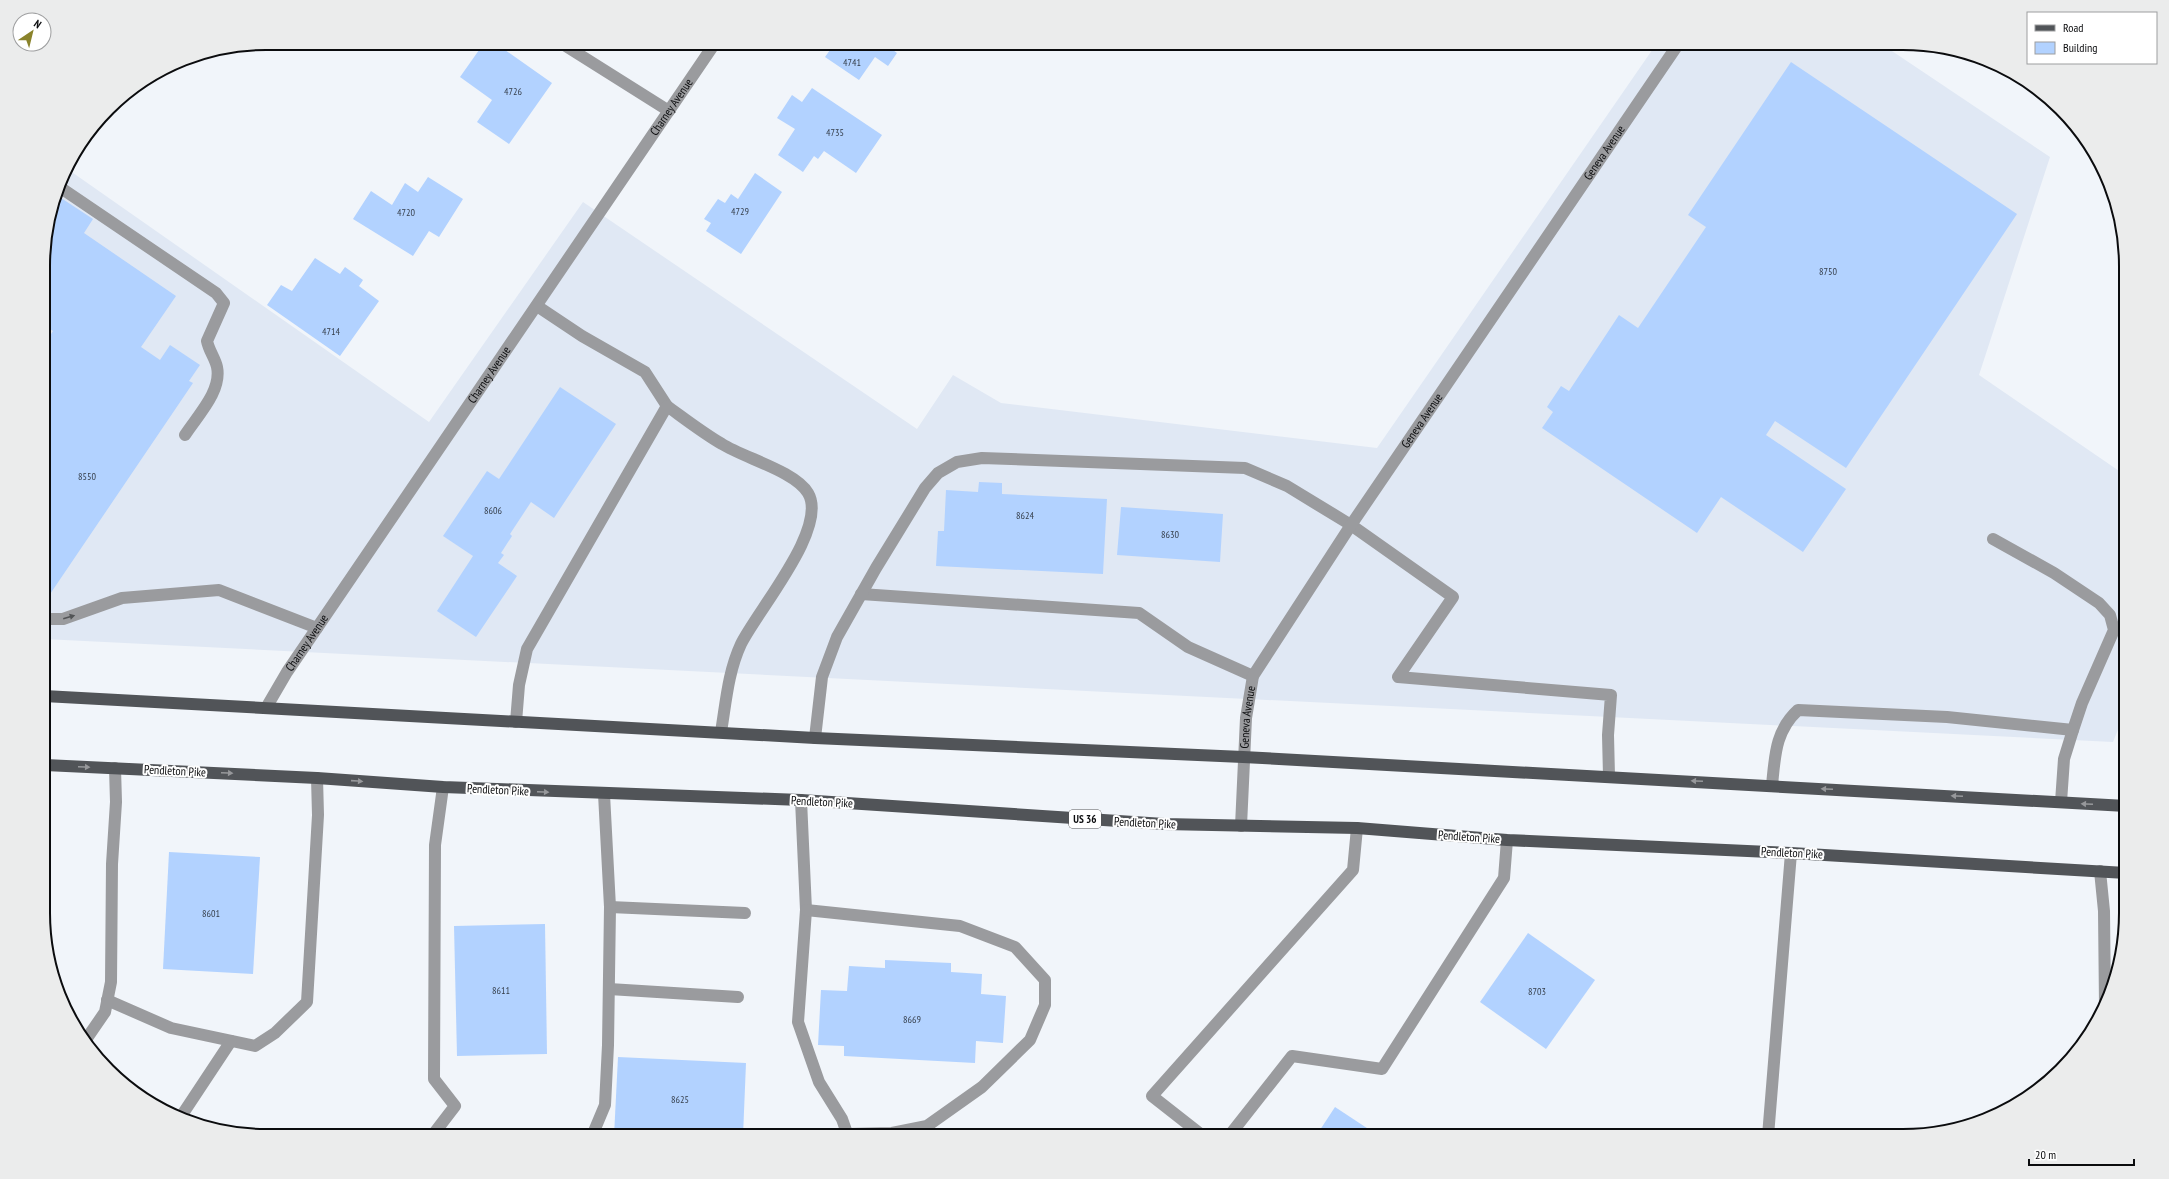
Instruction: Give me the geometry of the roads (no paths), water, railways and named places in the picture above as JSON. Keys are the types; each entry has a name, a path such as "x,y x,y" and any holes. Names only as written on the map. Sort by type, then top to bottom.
{"main road":[{"path":"50,696 815,738 1243,757 1609,776 2119,806"},
{"name":"Pendleton Pike","path":"50,765 318,778 443,787 801,800 1164,824 1357,828 1508,840 1791,853 2119,872"}],"street":[{"path":"572,50 669,111"},
{"name":"Charney Avenue","path":"266,708 287,672 710,50"},
{"name":"Geneva Avenue","path":"1241,826 1246,718 1253,676 1351,525 1674,50"},
{"path":"63,190 216,293 224,303 221,314 207,342 217,366 219,379 214,392 185,434"},
{"path":"536,306 582,336 645,372 667,406 723,445 793,479 808,493 813,508 805,540 741,644 729,675 721,732"},
{"path":"516,722 519,685 527,649 667,406"},
{"path":"815,738 822,677 837,637 861,594 925,488 938,473 957,462 982,458 1245,468 1287,486 1351,525 1453,597 1398,677 1611,696 1608,735 1609,776"},
{"path":"1993,539 2054,573 2099,603 2110,615 2114,630 2082,703 2064,759 2061,802"},
{"path":"50,619 63,619 93,610 122,598 219,590 317,628"},
{"path":"861,594 1139,613 1188,647 1253,676"},
{"path":"1772,785 1776,744 1788,720 1798,710 1947,717 2073,730"},
{"path":"88,1036 105,1012 111,982 112,864 116,802 116,768"},
{"path":"107,1000 171,1028 255,1046 275,1033 307,1002 318,815 318,778"},
{"path":"437,1129 455,1106 434,1079 435,845 443,787"},
{"path":"595,1129 605,1105 610,907 604,794"},
{"path":"801,800 806,910 798,1022 819,1082 845,1129"},
{"path":"1194,1129 1152,1096 1353,870 1357,828"},
{"path":"1235,1129 1292,1056 1382,1069 1504,878 1508,840"},
{"path":"1769,1129 1791,853"},
{"path":"2100,871 2104,911 2105,991"},
{"path":"610,907 745,913"},
{"path":"806,910 960,926 1015,947 1045,980 1045,1005 1030,1040 982,1087 927,1126 912,1129"},
{"path":"608,989 738,997"},
{"path":"183,1113 231,1041"}]}
